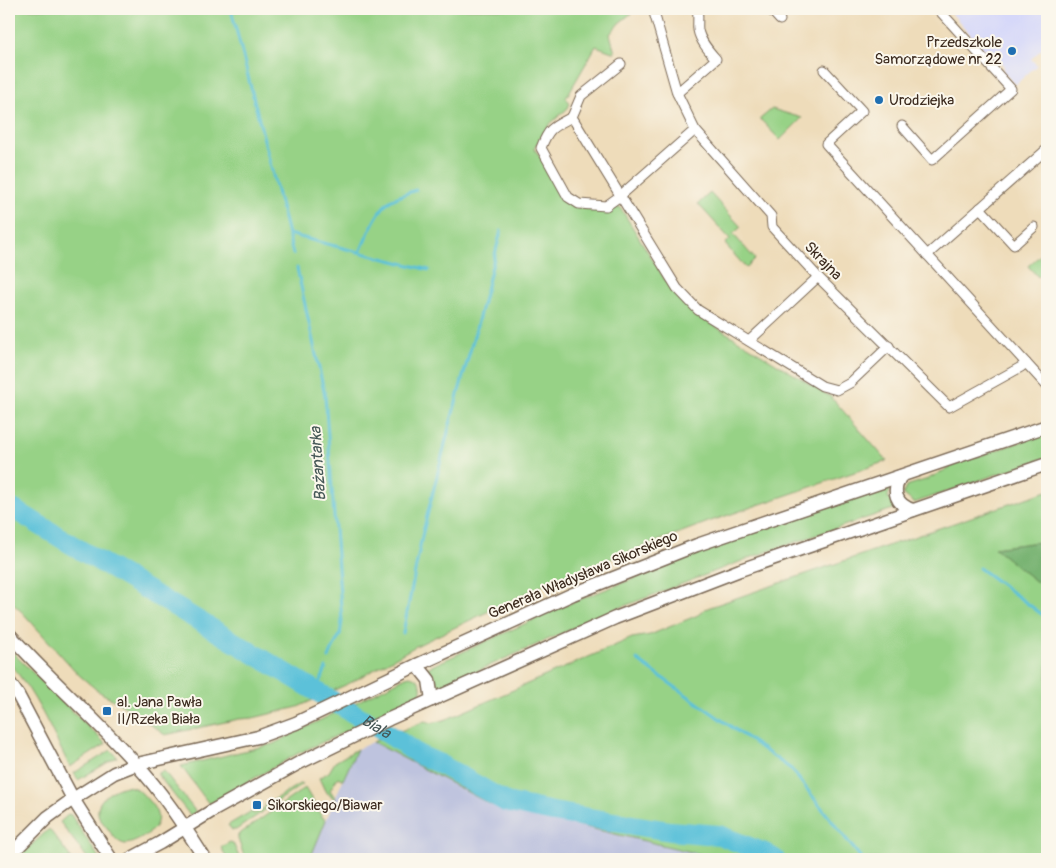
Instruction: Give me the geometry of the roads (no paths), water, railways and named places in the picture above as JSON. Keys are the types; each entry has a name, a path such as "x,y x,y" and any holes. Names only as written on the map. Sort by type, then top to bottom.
{"main road":[{"name":"Generała Władysława Sikorskiego","path":"9,856 48,817 114,773 137,764 258,737 296,724 417,665 573,594 688,549 1047,426"},
{"path":"130,859 290,768 389,719 624,614 740,570 1047,464"},
{"path":"901,476 896,487 896,494 902,505 913,510"},
{"path":"9,634 137,764 184,827 205,859"},
{"path":"417,665 429,680 432,700"},
{"path":"9,682 18,695 73,799 111,859"}],"street":[{"name":"Skrajna","path":"653,9 677,93 695,130 771,216 772,226 818,276 949,407 1026,363"},
{"path":"677,93 716,59 705,46 698,32 697,9"},
{"path":"770,9 780,20"},
{"path":"902,126 932,160 1011,89 938,9"},
{"path":"621,64 581,96 572,117 552,128 541,148 568,197 579,204 606,206 695,130"},
{"path":"824,70 862,111 826,144 1047,386"},
{"path":"572,117 677,288 698,310 822,386 837,390 850,382 889,346"},
{"path":"927,254 1047,150"},
{"path":"980,208 1014,245 1034,227"},
{"path":"749,341 818,276"}],"waterway":[{"name":"Bażantarka","path":"231,9 293,254"},
{"path":"360,252 372,225 385,205 396,198 416,190"},
{"path":"403,633 422,536 501,231"},
{"path":"288,234 429,270"},
{"name":"Bażantarka","path":"297,268 325,396 342,621 340,635 329,658"},
{"name":"Biala","path":"9,507 393,737 419,755 438,763 506,802 553,812 670,831 719,835 765,853 775,859"},
{"path":"979,568 1047,618"},
{"path":"637,660 791,769 862,859"},
{"name":"Bażantarka","path":"317,691 326,668"}],"place":[{"name":"Przedszkole Samorządowe nr 22","path":"1012,51"},
{"name":"Urodziejka","path":"879,100"},
{"name":"al. Jana Pawła II/Rzeka Biała","path":"107,711"},
{"name":"Sikorskiego/Biawar","path":"257,805"}]}
